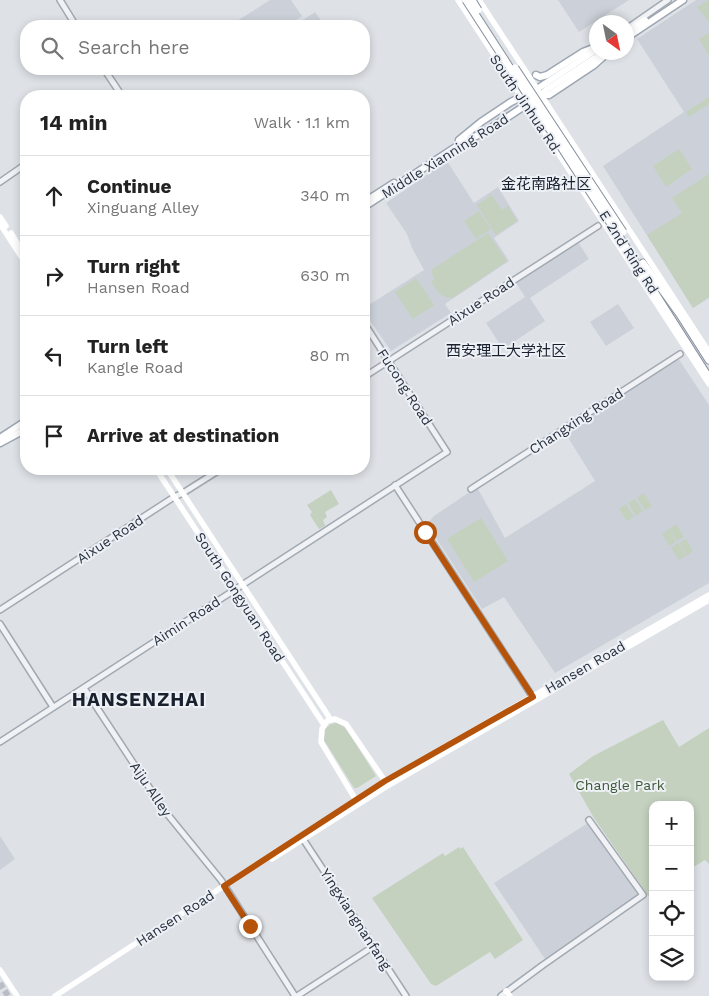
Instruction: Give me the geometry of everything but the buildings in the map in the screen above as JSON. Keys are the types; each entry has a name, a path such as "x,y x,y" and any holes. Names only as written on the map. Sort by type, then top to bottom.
{"highway":[{"name":"E 2nd Ring Rd","path":"466,0 663,297 709,360"},
{"name":"E 2nd Ring Rd","path":"472,0 622,236"},
{"name":"E 2nd Ring Rd","path":"663,297 669,316 709,379"},
{"path":"663,297 682,310"},
{"path":"663,297 667,319"},
{"path":"700,370 709,379"}],"main road":[{"name":"South Jinhua Rd.","path":"458,0 709,384"},
{"name":"South Jinhua Rd.","path":"479,0 709,352"},
{"path":"634,25 675,0"},
{"path":"634,33 683,0"},
{"path":"536,75 540,77 547,75 589,50"},
{"name":"Middle Xianning Road","path":"370,199 462,138 481,122 537,89 589,53"},
{"name":"Middle Xianning Road","path":"370,204 465,141 485,132 542,95 549,95 599,60"},
{"path":"0,217 20,248"},
{"path":"0,224 20,255"},
{"path":"0,438 20,425"},
{"path":"0,443 20,432"},
{"name":"South Gongyuan Road","path":"160,475 324,725"},
{"name":"South Gongyuan Road","path":"171,475 331,720"},
{"name":"Hansen Road","path":"55,996 388,785 709,595"},
{"name":"Hansen Road","path":"534,699 709,600"},
{"path":"358,804 321,742 322,729 331,720 341,721 346,724 388,785"},
{"name":"Hansen Road","path":"61,996 226,887"},
{"path":"0,970 17,996"}],"street":[{"path":"60,0 72,20"},
{"path":"634,24 668,0"},
{"path":"108,75 118,90"},
{"path":"0,182 20,168"},
{"name":"Aixue Road","path":"370,373 598,226"},
{"name":"Fucong Road","path":"370,332 447,452"},
{"name":"Changxing Road","path":"471,489 680,354"},
{"name":"Aimin Road","path":"0,742 447,452"},
{"name":"Aixue Road","path":"0,610 174,497 212,475"},
{"path":"395,485 534,699"},
{"path":"0,624 53,708"},
{"name":"Aiju Alley","path":"84,688 164,810 226,887 296,996"},
{"path":"501,996 508,993 643,895 589,820"},
{"name":"Yingxiangnanfang","path":"305,842 406,996"},
{"path":"296,996 374,946"}],"shaded area":[{"path":"270,0 291,0 302,16 296,20 238,20"},
{"path":"558,0 629,0 606,15 589,15 589,26 579,32"},
{"path":"696,0 709,0 709,298 693,308 603,166 684,112 637,39"},
{"path":"315,12 321,20 303,20"},
{"path":"447,161 474,203 498,187 519,221 494,238 509,261 445,304 451,313 391,351 370,321 370,304 424,270 407,234 386,203"},
{"path":"578,242 589,259 530,298 545,321 503,349 486,323 525,297 516,283"},
{"path":"618,304 634,328 606,346 590,322"},
{"path":"678,358 709,405 709,583 555,673 504,597 482,609 427,524 434,516 477,487 505,538 595,481 564,431"},
{"path":"591,821 643,893 545,959 494,883"},
{"path":"0,836 15,859 0,870"}],"green space":[{"path":"709,0 709,22 697,7"},
{"path":"709,33 709,56 699,39"},
{"path":"709,97 709,104 689,117 686,112"},
{"path":"679,149 692,169 666,187 653,166"},
{"path":"709,174 709,297 693,308 647,235 682,213 672,198"},
{"path":"492,195 502,210 508,206 517,221 496,235 477,205"},
{"path":"479,211 491,229 476,239 464,221"},
{"path":"488,233 507,261 454,297 450,298 440,294 431,282 434,279 431,270"},
{"path":"416,278 434,305 413,319 395,292"},
{"path":"331,490 339,504 325,512 327,517 323,520 325,526 319,529 310,515 312,512 307,505"},
{"path":"644,493 652,506 645,510 637,498"},
{"path":"635,499 643,511 636,516 628,503"},
{"path":"626,504 634,517 627,521 619,509"},
{"path":"481,518 508,561 474,582 447,539"},
{"path":"676,524 684,537 677,541 669,529"},
{"path":"669,529 676,542 669,546 662,534"},
{"path":"686,539 693,551 687,556 679,543"},
{"path":"678,543 686,556 679,560 671,548"},
{"name":"Changle Park","path":"663,720 679,747 709,728 709,864 705,860 694,867 694,801 649,801 649,897 594,818 569,774 593,756"},
{"path":"337,723 346,728 376,776 357,788 354,788 324,740 325,729 331,724"},
{"path":"459,847 460,849 463,847 523,940 495,959 490,952 436,986 431,984 372,898 443,853 445,856"}],"tunnel":[{"path":"0,983 8,996"}],"district":[{"name":"金花南路社区","path":"546,184"},
{"name":"西安理工大学社区","path":"506,351"},
{"name":"HANSENZHAI","path":"139,699"}],"route":[{"path":"250,926 224,886 385,781 533,697 425,532"}]}
